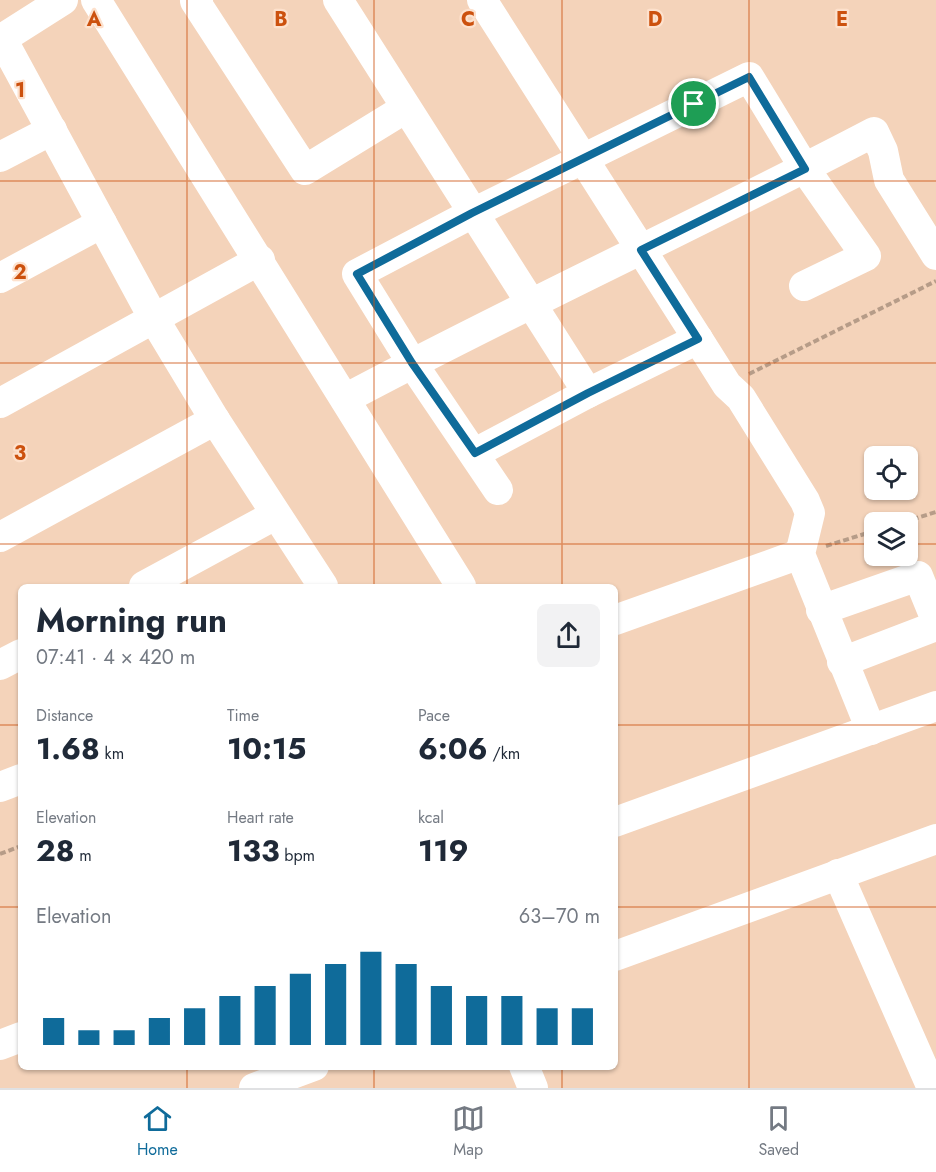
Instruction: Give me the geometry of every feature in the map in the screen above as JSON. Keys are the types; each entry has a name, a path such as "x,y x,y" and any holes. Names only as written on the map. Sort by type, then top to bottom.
{"street":[{"path":"63,0 1,39 154,319 215,420 322,584"},
{"path":"96,0 460,584"},
{"path":"198,0 195,1 305,170 406,108"},
{"path":"338,0 588,393"},
{"path":"482,0 727,385 741,398 805,501 810,513 800,554 871,730"},
{"path":"498,490 412,363 357,274 472,213 749,77 805,169 866,256 804,286"},
{"path":"0,157 52,130"},
{"path":"345,399 412,363 805,169 874,132 883,152 889,180 936,255"},
{"path":"0,278 102,223"},
{"path":"0,403 260,260"},
{"path":"475,453 588,393 698,339"},
{"path":"0,537 215,420"},
{"path":"148,584 276,515"},
{"path":"618,619 800,554"},
{"path":"821,609 918,576 936,620"},
{"path":"842,662 936,626"},
{"path":"0,665 18,656"},
{"path":"618,821 936,706"},
{"path":"0,787 18,781"},
{"path":"618,955 936,839"},
{"path":"838,874 932,1088"},
{"path":"0,1044 18,1038"},
{"path":"254,1088 286,1083 307,1070"},
{"path":"526,1070 533,1088"}],"path":[{"path":"727,385 936,281"},
{"path":"918,518 936,512"},
{"path":"800,554 864,534"},
{"path":"0,854 18,847"}],"route":[{"path":"749,77 805,169 641,250 698,339 588,393 475,453 412,363 357,274 472,213 694,104 749,77"}]}
